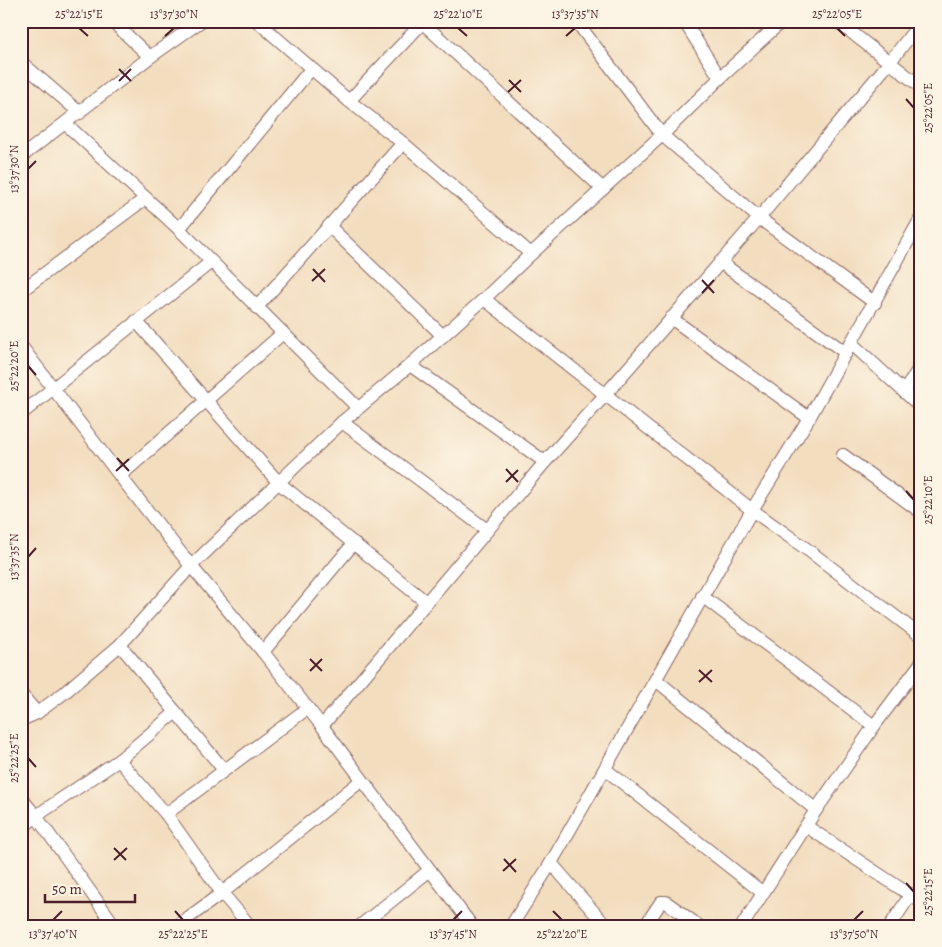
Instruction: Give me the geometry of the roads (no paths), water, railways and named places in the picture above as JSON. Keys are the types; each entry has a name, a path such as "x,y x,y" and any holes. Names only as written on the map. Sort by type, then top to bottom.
{"street":[{"path":"112,21 150,57"},
{"path":"21,157 150,57 201,21"},
{"path":"257,21 531,254"},
{"path":"576,21 662,135 759,218 875,303"},
{"path":"684,21 720,78"},
{"path":"21,720 37,713 120,645 191,566 342,422 410,366 484,299 662,135 782,21"},
{"path":"837,21 921,87"},
{"path":"349,101 423,22 603,189"},
{"path":"322,726 545,462 759,218 921,22"},
{"path":"21,62 80,113"},
{"path":"178,229 312,69"},
{"path":"66,124 178,229 358,408"},
{"path":"257,307 402,143"},
{"path":"21,291 146,198"},
{"path":"511,926 605,769 752,510 809,418 920,221"},
{"path":"329,226 443,336"},
{"path":"21,414 211,262"},
{"path":"720,262 849,348 921,407"},
{"path":"484,299 752,510 921,636"},
{"path":"671,318 809,418"},
{"path":"136,321 279,484 426,602"},
{"path":"120,476 207,402 283,333"},
{"path":"21,346 191,566 322,726 472,926"},
{"path":"904,392 921,365"},
{"path":"410,366 545,462"},
{"path":"342,422 487,530"},
{"path":"843,455 921,512"},
{"path":"263,652 354,543"},
{"path":"702,596 874,726"},
{"path":"120,645 224,770"},
{"path":"742,926 816,810 874,726 921,663"},
{"path":"656,680 816,810"},
{"path":"21,694 37,713"},
{"path":"166,814 308,708"},
{"path":"21,829 36,816 119,760 176,712"},
{"path":"119,760 166,814 222,893 250,926"},
{"path":"605,769 763,893"},
{"path":"177,926 222,893 362,780"},
{"path":"21,798 115,926"},
{"path":"806,826 916,898 890,926"},
{"path":"550,863 606,926"},
{"path":"360,926 430,870"},
{"path":"645,926 662,902 666,902 698,926"}]}
